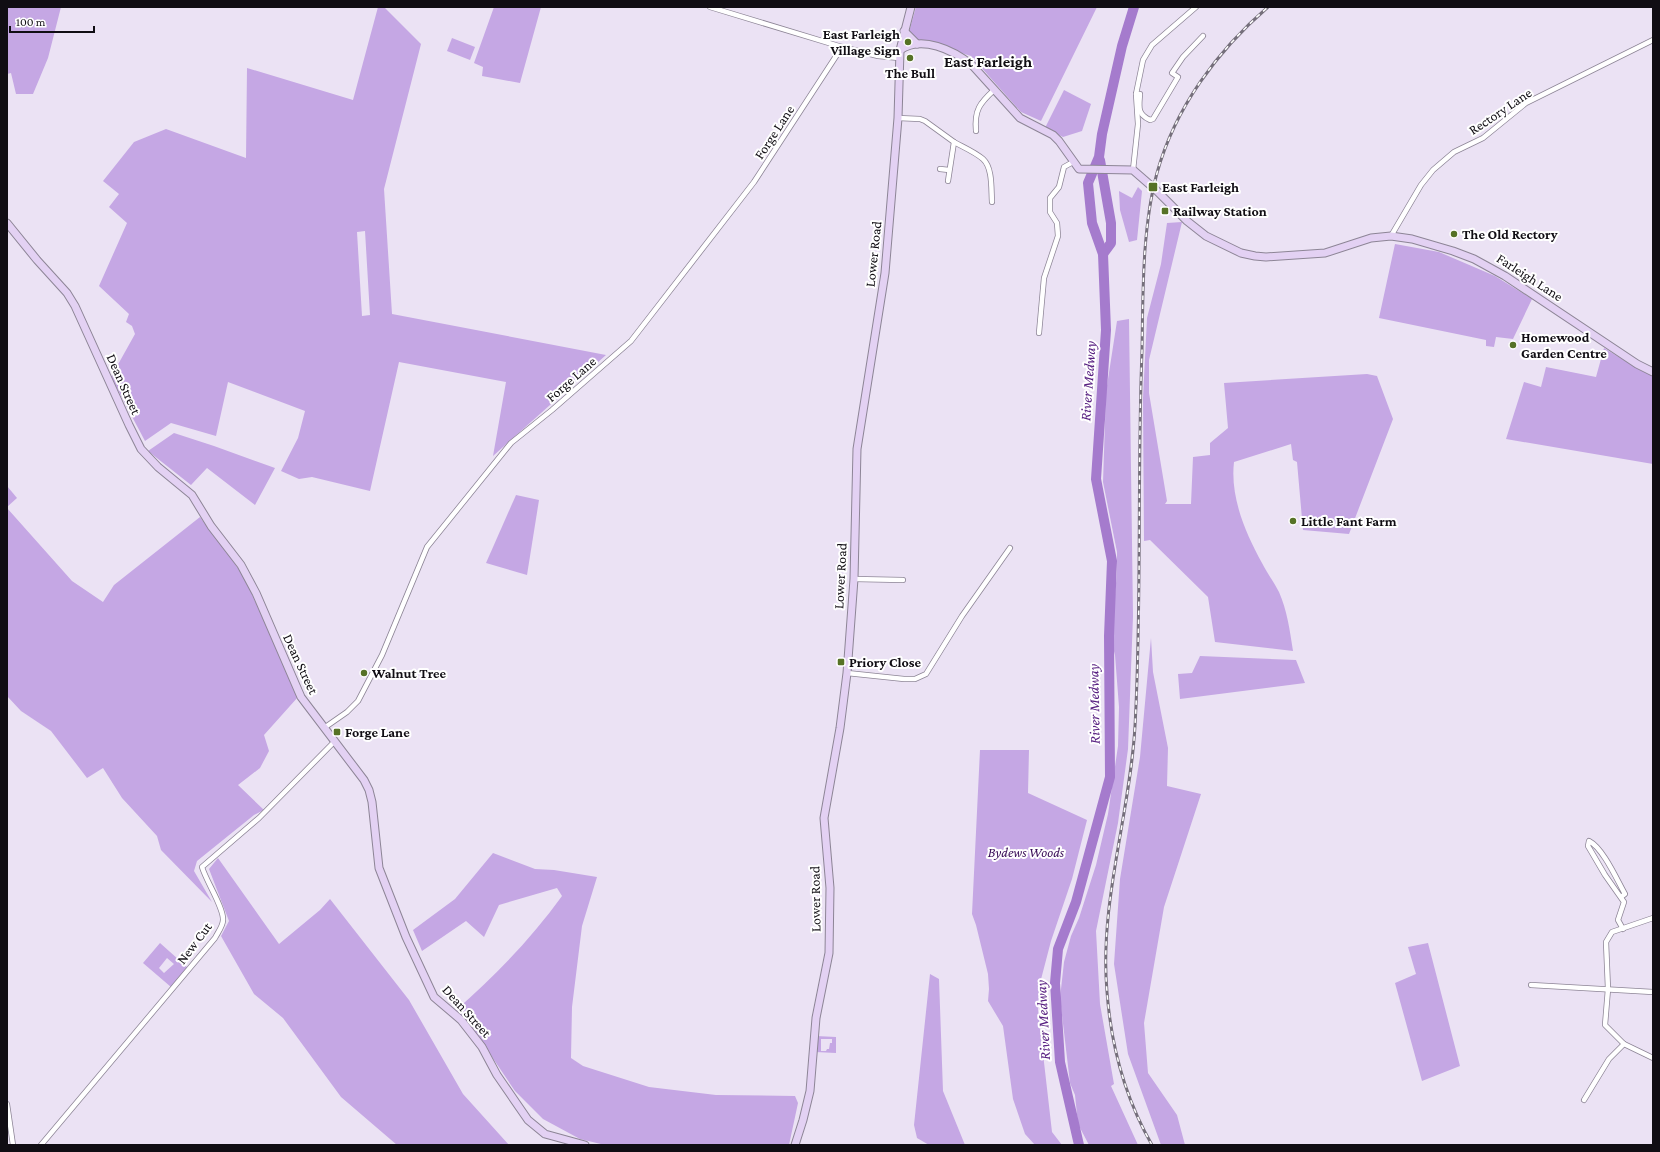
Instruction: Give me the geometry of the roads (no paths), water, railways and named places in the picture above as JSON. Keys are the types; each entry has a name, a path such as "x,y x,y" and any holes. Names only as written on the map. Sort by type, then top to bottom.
{"street":[{"path":"710,7 842,47 878,56 900,54 906,46 917,44 936,47 954,53 972,65 1020,118 1053,135 1079,169 1099,170 1133,170 1138,126 1136,94 1143,60 1152,45 1196,7"},
{"name":"Lower Road","path":"795,1145 810,1091 816,1018 829,953 830,888 824,818 840,728 847,673 854,579 858,449 885,273 898,118 900,54 904,31 911,7"},
{"path":"904,31 917,44"},
{"path":"1136,94 1140,94 1139,112 1150,120 1153,119 1178,77 1172,73 1183,57 1203,36"},
{"name":"Rectory Lane","path":"1391,236 1425,180 1433,170 1454,152 1483,138 1526,103 1653,40"},
{"name":"Forge Lane","path":"324,728 347,712 358,701 382,655 427,547 511,443 552,410 631,341 754,182 842,47"},
{"path":"976,131 975,123 978,108 994,90"},
{"path":"898,118 920,119 925,121 954,142 984,160 988,168 990,178 992,202"},
{"path":"970,122 975,123"},
{"path":"948,181 954,142"},
{"path":"1039,333 1044,278 1058,236 1057,223 1050,212 1050,198 1059,187 1064,167 1075,164"},
{"path":"940,169 949,170"},
{"name":"Farleigh Lane","path":"1133,170 1156,190 1187,221 1206,236 1241,253 1266,257 1325,253 1371,238 1391,236 1434,244 1453,250 1489,266 1637,364 1653,372"},
{"name":"Dean Street","path":"7,223 37,260 67,293 75,306 128,425 141,450 158,467 192,495 211,526 241,565 256,593 298,692 364,780 369,790 372,802 379,868 406,937 434,997 461,1020 478,1042 497,1075 528,1120 545,1134 584,1145"},
{"path":"847,673 904,679 915,679 926,674 962,616 1010,548"},
{"path":"854,579 903,580"},
{"name":"New Cut","path":"41,1145 215,938 223,920 222,910 205,878 202,867 259,818 335,741"},
{"path":"1621,897 1625,894 1613,873 1595,844 1589,842 1588,846 1605,875 1624,902 1618,920 1623,929"},
{"path":"1605,875 1613,873"},
{"path":"1653,918 1612,932 1606,942 1608,989 1605,1025 1624,1044 1653,1058"},
{"path":"1531,984 1653,992"},
{"path":"1584,1100 1609,1059 1624,1044"},
{"path":"7,1104 13,1145"}],"waterway":[{"name":"River Medway","path":"1079,1145 1060,1062 1055,983 1058,949 1076,902 1110,777 1109,636 1112,561 1096,479 1106,330 1103,254 1092,223 1088,183 1099,157 1102,134 1122,46 1134,7"},
{"name":"River Medway","path":"1100,160 1111,223 1111,243 1103,254"}],"railway":[{"path":"1152,1145 1134,1109 1116,1051 1109,1012 1106,959 1107,925 1111,892 1132,759 1135,726 1138,632 1143,284 1148,216 1157,173 1165,149 1187,104 1200,82 1215,62 1249,24 1268,7"}],"place":[{"name":"East Farleigh Village Sign","path":"908,42"},
{"name":"The Bull","path":"910,58"},
{"name":"East Farleigh","path":"1153,187"},
{"name":"Railway Station","path":"1165,211"},
{"name":"The Old Rectory","path":"1454,234"},
{"name":"Homewood Garden Centre","path":"1513,345"},
{"name":"Little Fant Farm","path":"1293,521"},
{"name":"Priory Close","path":"841,662"},
{"name":"Walnut Tree","path":"364,673"},
{"name":"Forge Lane","path":"337,732"}],"district":[{"name":"East Farleigh","path":"988,61"}],"park label":[{"name":"Bydews Woods","path":"1026,852"}]}
